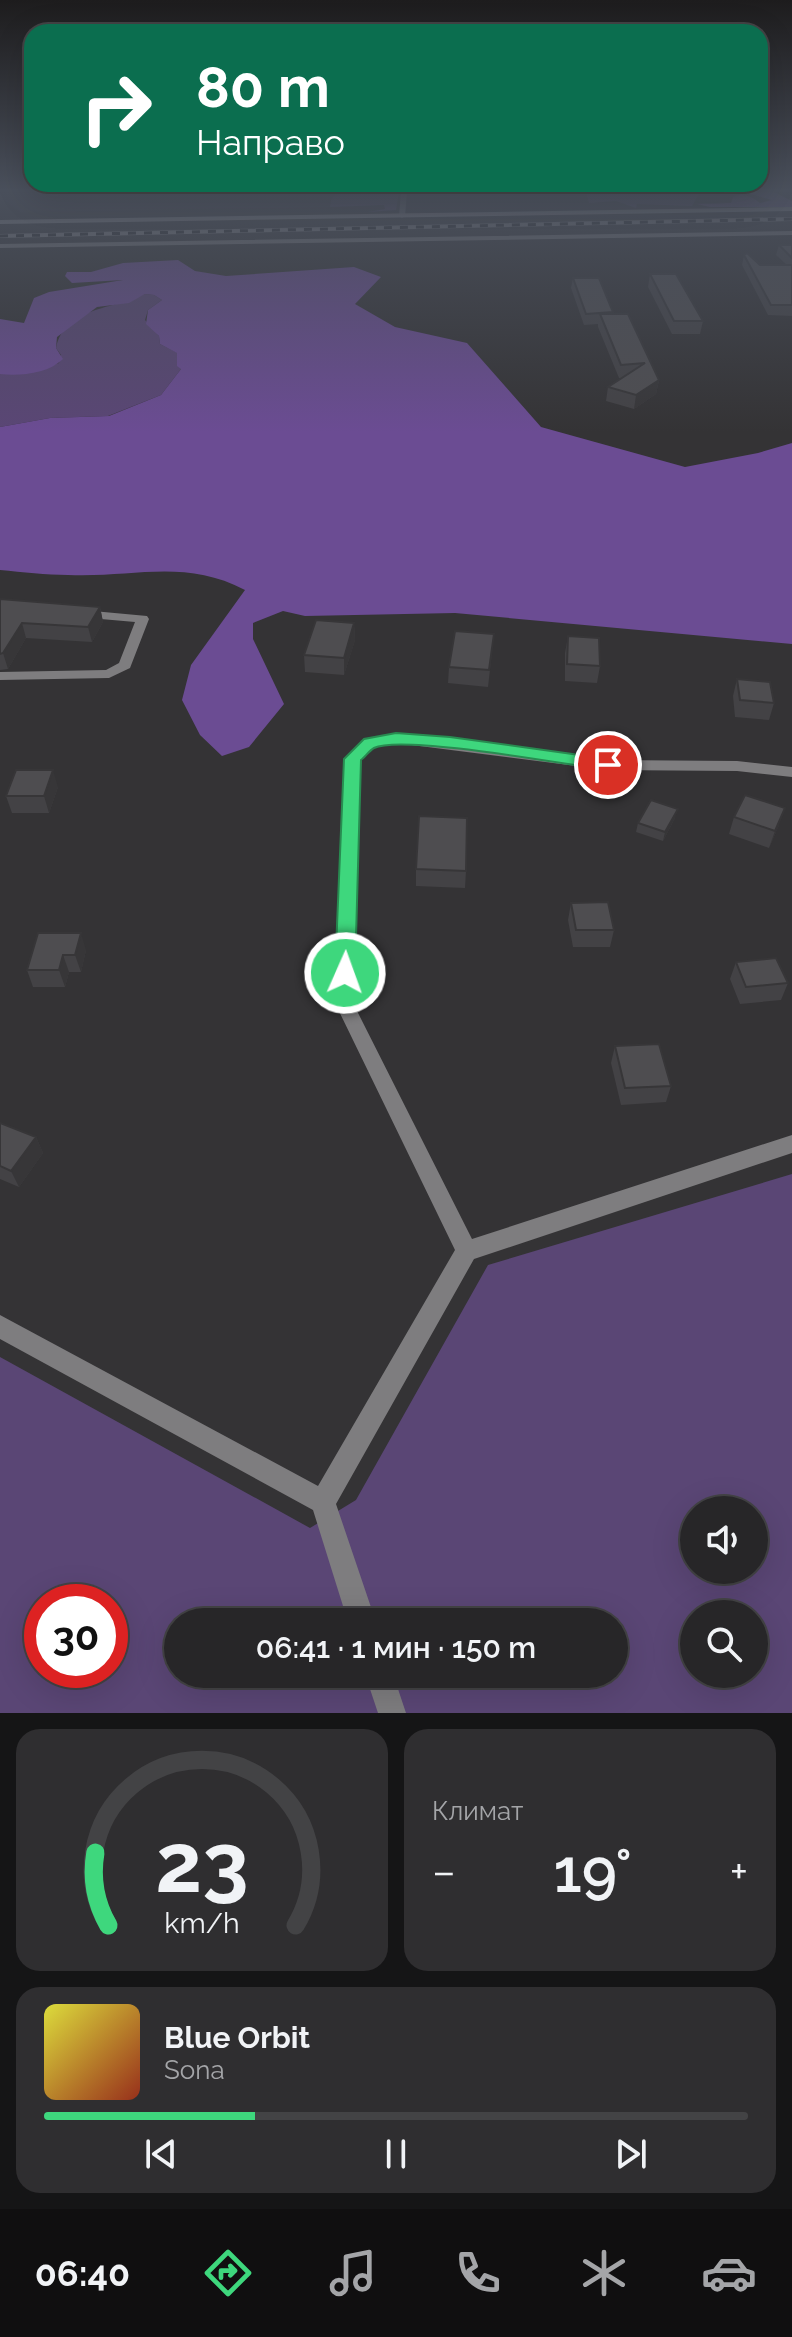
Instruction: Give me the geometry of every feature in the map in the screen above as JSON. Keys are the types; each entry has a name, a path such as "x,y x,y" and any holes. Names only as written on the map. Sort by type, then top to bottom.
{"street":[{"path":"0,676 109,674 125,665 143,619 64,612"},
{"path":"467,1251 344,1003 352,759 370,743 396,738 608,765 737,766 792,772"},
{"path":"323,1502 467,1251 792,1144"},
{"path":"0,1326 323,1502 357,1608"},
{"path":"384,1688 392,1713"}],"shaded area":[{"path":"67,272 201,272 226,276 284,272 367,272 381,277 355,304 395,327 467,343 541,427 685,467 792,443 792,644 455,613 305,616 283,611 253,623 253,639 284,704 249,747 222,756 200,735 182,700 191,665 245,590 223,580 179,572 68,575 0,570 0,427 50,418 109,416 161,395 181,369 177,366 177,353 160,344 159,336 146,324 148,310 162,300 145,294 129,303 97,307 57,337 56,348 63,359 50,368 33,373 0,374 0,319 24,323 34,298 49,292 123,280 72,283 65,276"},
{"path":"145,294 162,300 148,310 145,320 159,336 160,344 178,353 181,369 161,395 108,416 50,418 0,427 0,374 30,373 59,363 61,355 56,348 69,324 92,311"},
{"path":"792,1174 792,1713 0,1713 0,1357 310,1528 356,1500 488,1265"}],"building":[{"path":"753,272 792,272 792,305 771,305"},
{"path":"650,274 676,274 703,321 674,321"},
{"path":"573,278 599,278 613,312 586,314"},
{"path":"600,314 628,314 659,380 636,395 608,387 645,363 621,365"},
{"path":"0,599 100,607 88,627 22,623 0,654"},
{"path":"316,620 354,623 344,658 304,655"},
{"path":"455,631 494,634 489,670 449,667"},
{"path":"568,636 599,638 600,666 567,664"},
{"path":"737,679 770,682 774,703 740,700"},
{"path":"16,770 53,770 44,796 6,796"},
{"path":"745,795 785,808 775,831 734,817"},
{"path":"651,800 678,809 665,832 638,823"},
{"path":"419,816 467,818 466,871 416,869"},
{"path":"608,902 614,930 576,930 571,903"},
{"path":"38,933 81,933 75,955 63,955 59,970 27,970"},
{"path":"776,958 788,983 746,987 736,962"},
{"path":"659,1044 671,1086 625,1088 615,1046"},
{"path":"0,1123 36,1137 11,1171 0,1166"}],"route":[{"path":"345,973 352,759 370,743 396,738 608,765"}]}
